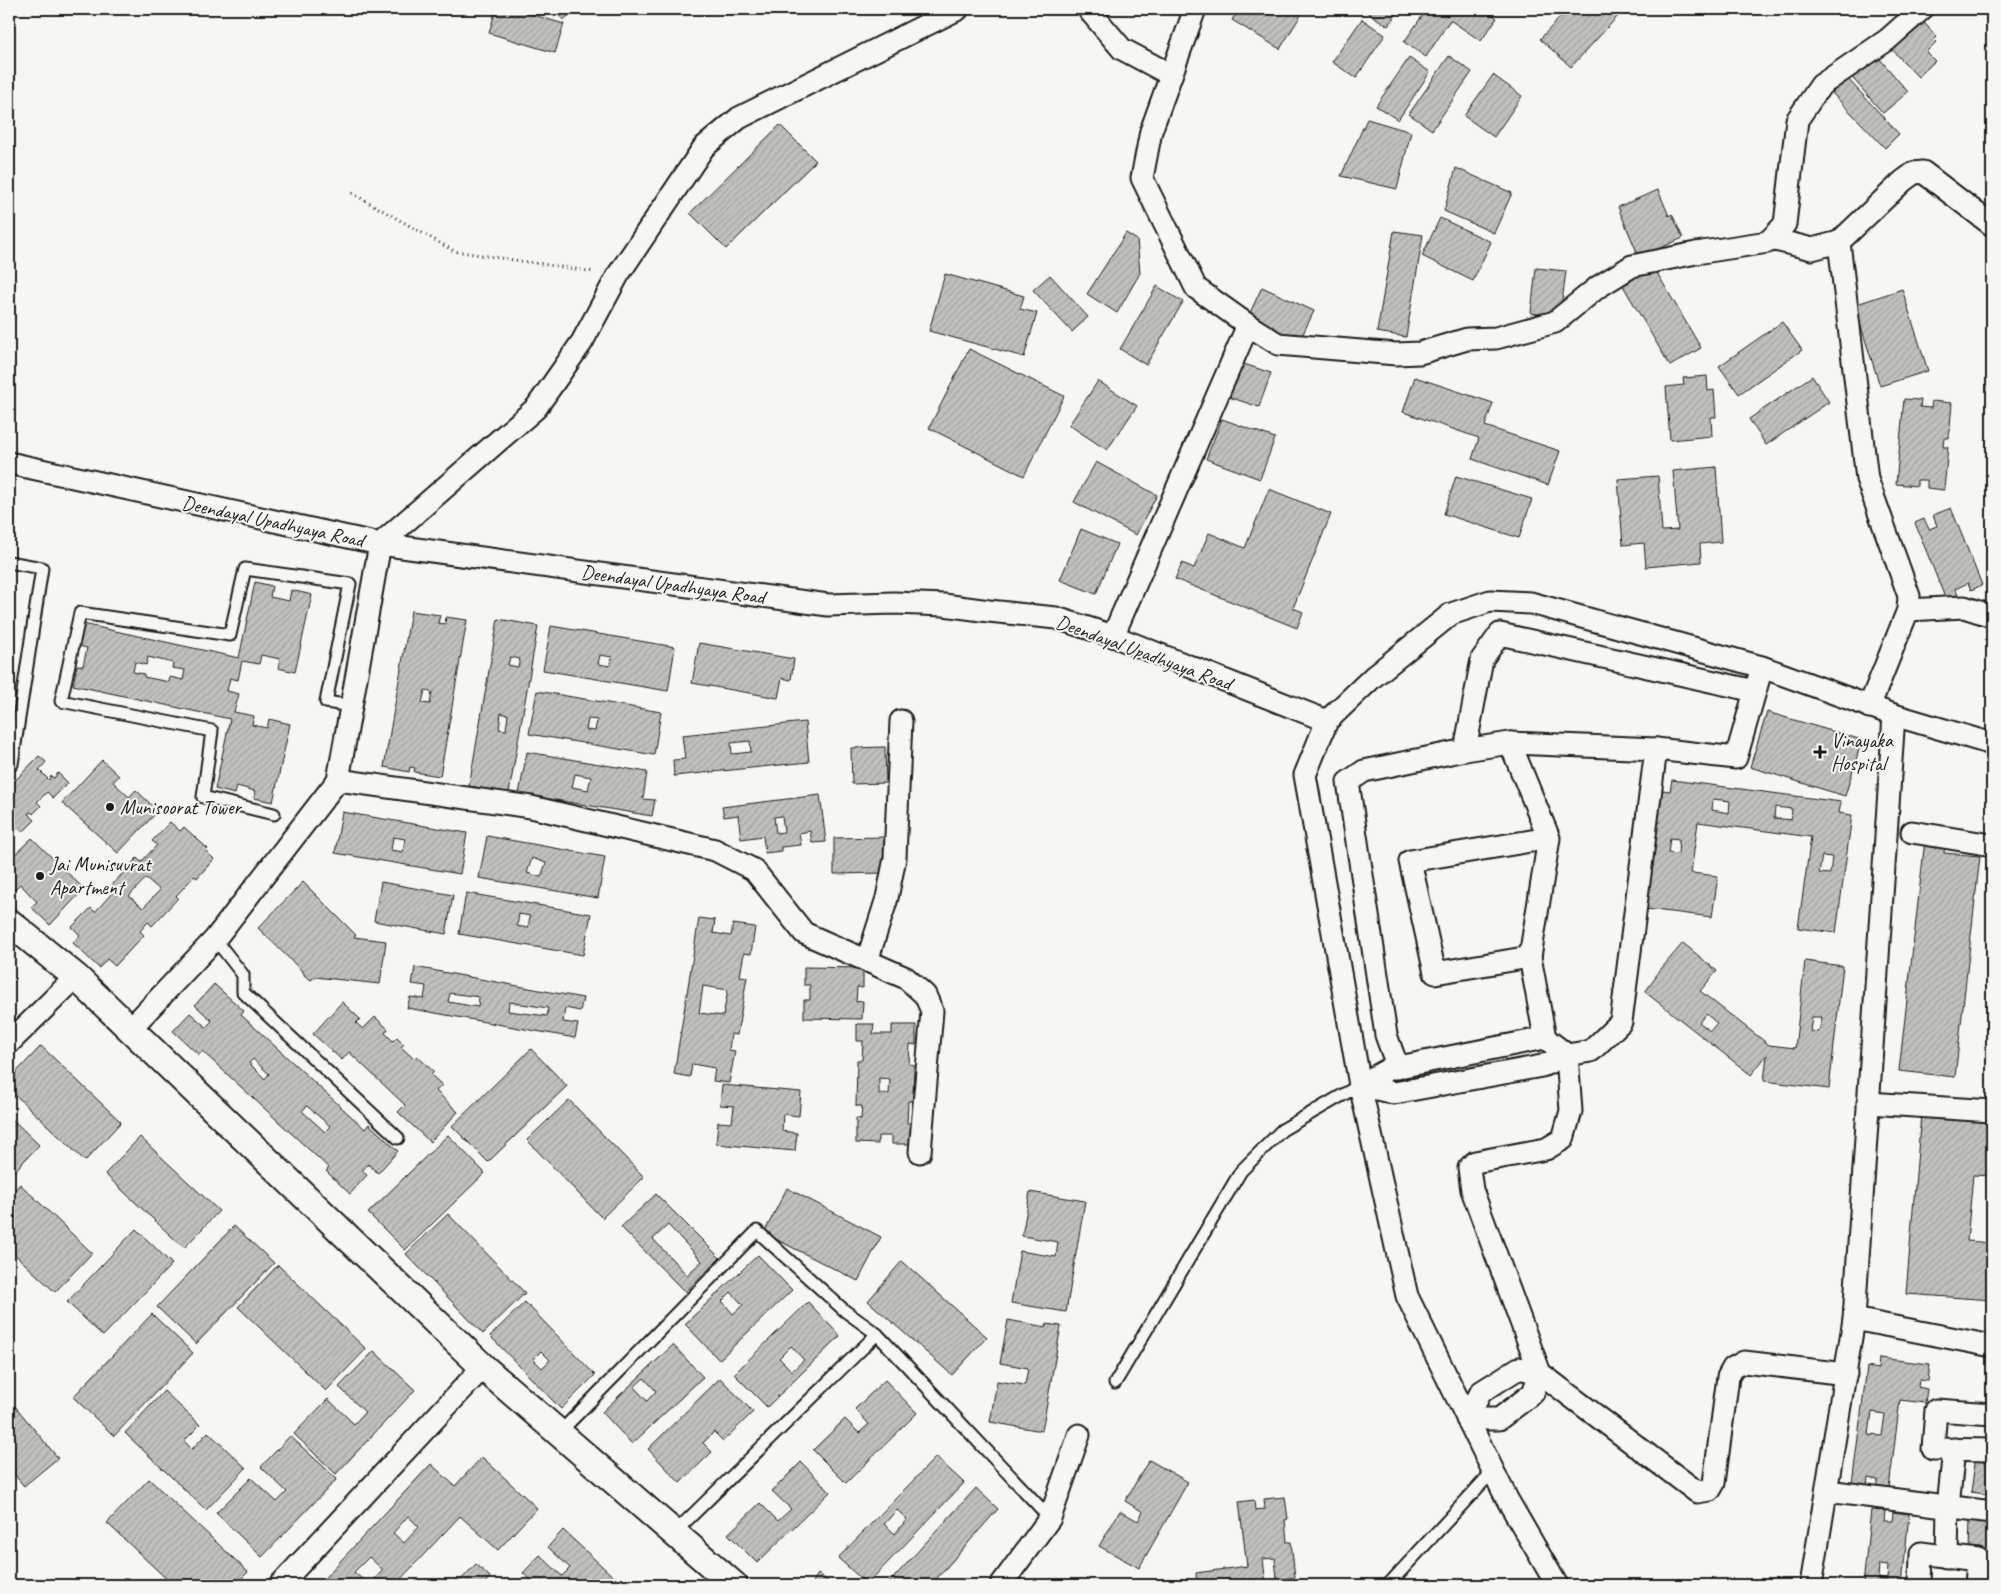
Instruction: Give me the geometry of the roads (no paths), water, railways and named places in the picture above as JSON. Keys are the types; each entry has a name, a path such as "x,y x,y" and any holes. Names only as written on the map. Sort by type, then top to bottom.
{"street":[{"path":"130,1029 215,939 338,780 380,544 536,408 582,342 618,275 704,147 739,118 958,9"},
{"path":"1088,9 1122,49 1171,75"},
{"path":"1195,9 1151,131 1142,178 1196,288 1278,344 1396,354 1420,353 1467,339 1496,338 1555,322 1598,286 1632,266 1696,253 1768,242 1785,224 1797,120 1821,85 1887,40 1922,9"},
{"path":"1771,239 1812,249 1839,242 1903,181 1914,173 1923,172 1992,225"},
{"path":"1839,242 1867,479 1909,596 1908,610 1869,707"},
{"path":"1113,636 1248,325"},
{"name":"Deendayal Upadhyaya Road","path":"9,463 380,544 828,605 894,603 944,605 1056,618 1113,636 1327,721"},
{"path":"1557,1585 1493,1471 1407,1296 1360,1085 1305,775 1327,721 1373,677 1451,614 1490,601 1531,603 1762,667 1869,707 1992,744"},
{"path":"1908,610 1964,607 1992,616"},
{"path":"1465,750 1482,660 1500,634 1755,691"},
{"path":"1398,1068 1386,1035 1348,782 1364,771 1465,750 1510,743 1656,749 1736,758 1762,667"},
{"path":"1812,1585 1854,1319 1894,715"},
{"path":"867,961 887,898 895,858 901,721"},
{"path":"1467,1419 1499,1418 1533,1393 1540,1373 1472,1190 1469,1168 1475,1162 1546,1149 1563,1139 1571,1110 1568,1056 1545,1038 1530,957 1549,838 1510,743"},
{"path":"1360,1085 1394,1093 1542,1066 1568,1056 1591,1051 1621,1022 1656,749"},
{"path":"338,780 531,807 715,850 754,870 804,933 906,978 926,995 932,1011 920,1152"},
{"path":"1912,832 1992,845"},
{"path":"1530,957 1435,973 1410,861 1549,838"},
{"path":"9,922 76,977 484,1367 734,1585"},
{"path":"9,1043 76,977"},
{"path":"1360,1085 1389,1069 1545,1038"},
{"path":"1868,1103 1992,1111"},
{"path":"1854,1319 1992,1346"},
{"path":"1467,1419 1482,1392 1496,1382 1519,1368 1540,1373 1697,1492 1704,1492 1710,1490 1714,1483 1728,1377 1733,1368 1744,1362 1846,1374"},
{"path":"280,1585 484,1367"},
{"path":"1992,1414 1936,1410 1933,1449 1992,1450"},
{"path":"1001,1585 1050,1518 1079,1435"},
{"path":"1947,1557 1948,1507 1954,1449"},
{"path":"1827,1491 1992,1512"},
{"path":"1920,1585 1921,1553 1976,1560 1975,1585"}],"lane":[{"path":"9,562 42,568 12,764 9,767"},
{"path":"274,814 203,797 212,731 61,701 80,613 230,636 245,569 350,584 326,702 351,706"},
{"path":"215,939 243,975 243,992 398,1138"},
{"path":"1115,1383 1241,1171 1282,1130 1360,1085"},
{"path":"559,1433 758,1231 845,1311 877,1334 1050,1518"},
{"path":"674,1533 877,1334"},
{"path":"1388,1585 1493,1471"}],"place":[{"name":"Vinayaka Hospital","path":"1820,752"},
{"name":"Munisoorat Tower","path":"110,807"},
{"name":"Jai Munisuvrat Apartment","path":"40,876"}]}
